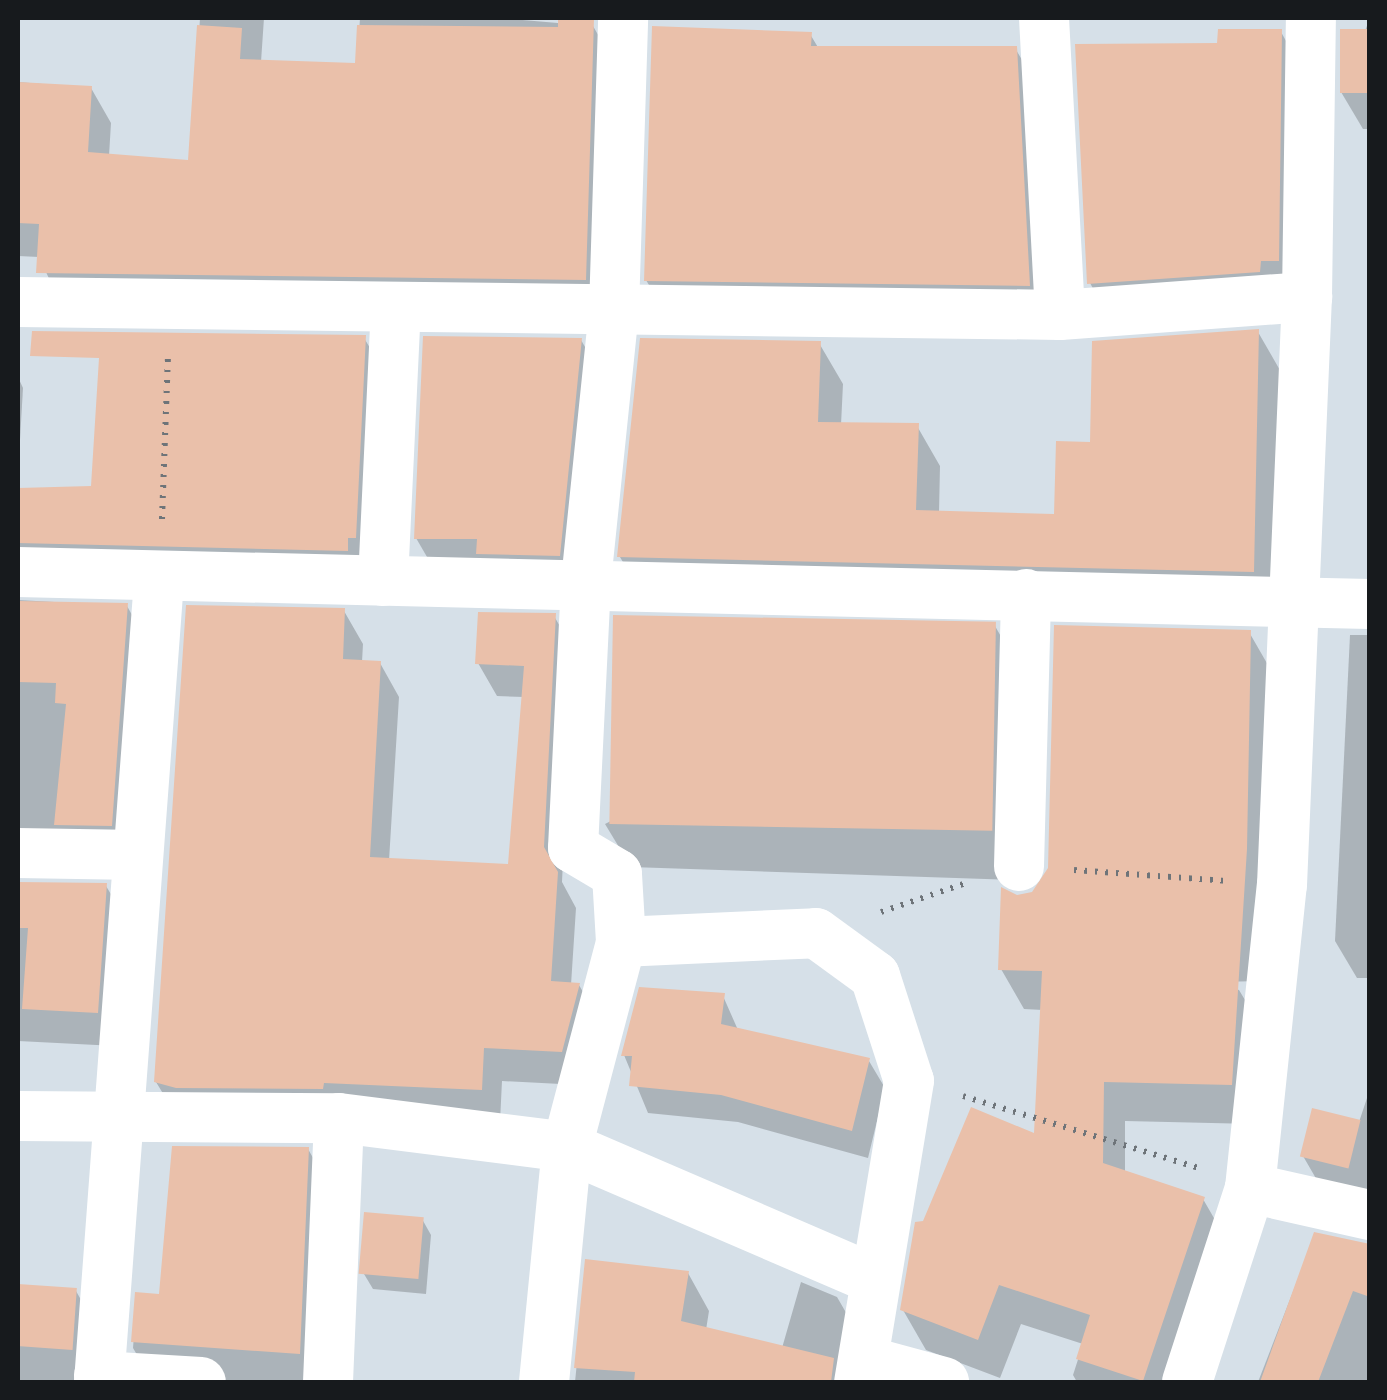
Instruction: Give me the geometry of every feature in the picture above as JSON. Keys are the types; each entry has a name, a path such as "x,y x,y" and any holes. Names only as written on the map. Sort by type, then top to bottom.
{"street":[{"path":"544,1382 566,1147 621,942 617,874 573,848 586,581 614,310 622,18"},
{"path":"1044,18 1060,315"},
{"path":"1187,1382 1250,1188 1282,885 1308,296 1311,18"},
{"path":"18,302 1060,315 1308,296"},
{"path":"383,581 396,308"},
{"path":"18,572 160,580 586,581 1370,604"},
{"path":"160,580 99,1379 201,1382"},
{"path":"1019,866 1026,594"},
{"path":"18,853 138,856"},
{"path":"621,942 816,933 875,976 908,1081 862,1372 944,1382"},
{"path":"18,1116 117,1122 339,1118 566,1147 876,1280"},
{"path":"328,1382 339,1118"},
{"path":"1250,1188 1370,1215"}],"path":[{"path":"160,580 171,301"},
{"path":"908,1081 1146,1147 1250,1188"}],"building":[{"path":"594,19 586,280 36,273 39,224 18,223 18,82 92,86 88,152 188,160 197,25 242,28 240,59 355,63 357,25 558,27 558,20"},
{"path":"652,26 812,32 811,46 1017,46 1030,286 644,281"},
{"path":"1218,29 1282,29 1279,261 1261,261 1260,272 1087,284 1075,44 1217,43"},
{"path":"1340,29 1370,29 1370,93 1340,93"},
{"path":"1259,329 1254,572 617,557 640,338 821,341 818,422 919,423 916,510 1054,514 1056,441 1090,442 1092,341"},
{"path":"32,331 366,335 356,538 348,538 348,551 18,543 18,488 91,486 99,358 30,356"},
{"path":"423,336 582,338 560,556 476,554 477,539 414,539"},
{"path":"18,601 128,603 112,826 54,825 66,704 55,703 56,683 18,682"},
{"path":"186,605 345,608 343,659 381,661 370,857 508,864 524,666 475,664 478,612 556,613 544,847 558,872 551,981 580,983 562,1052 484,1048 482,1090 324,1083 323,1089 176,1088 154,1082"},
{"path":"613,615 996,622 992,831 609,824"},
{"path":"1054,625 1251,630 1247,849 1232,1085 1104,1082 1103,1163 1205,1197 1143,1381 1076,1359 1090,1315 999,1285 978,1340 900,1310 915,1222 923,1221 971,1107 1034,1133 1042,971 998,970 1001,887 1017,895 1032,892 1048,868"},
{"path":"18,882 107,883 98,1013 22,1009 28,928 18,928"},
{"path":"639,987 725,993 721,1024 870,1058 852,1131 721,1095 629,1086 632,1056 621,1056"},
{"path":"1312,1108 1361,1120 1348,1169 1300,1157"},
{"path":"172,1146 309,1147 300,1354 131,1342 135,1292 159,1294"},
{"path":"364,1212 424,1217 418,1279 359,1274"},
{"path":"1314,1232 1370,1244 1370,1297 1353,1291 1318,1382 1260,1382"},
{"path":"585,1259 689,1271 681,1321 834,1358 831,1382 634,1382 635,1372 574,1368"},
{"path":"18,1284 77,1288 73,1350 18,1346"}]}
